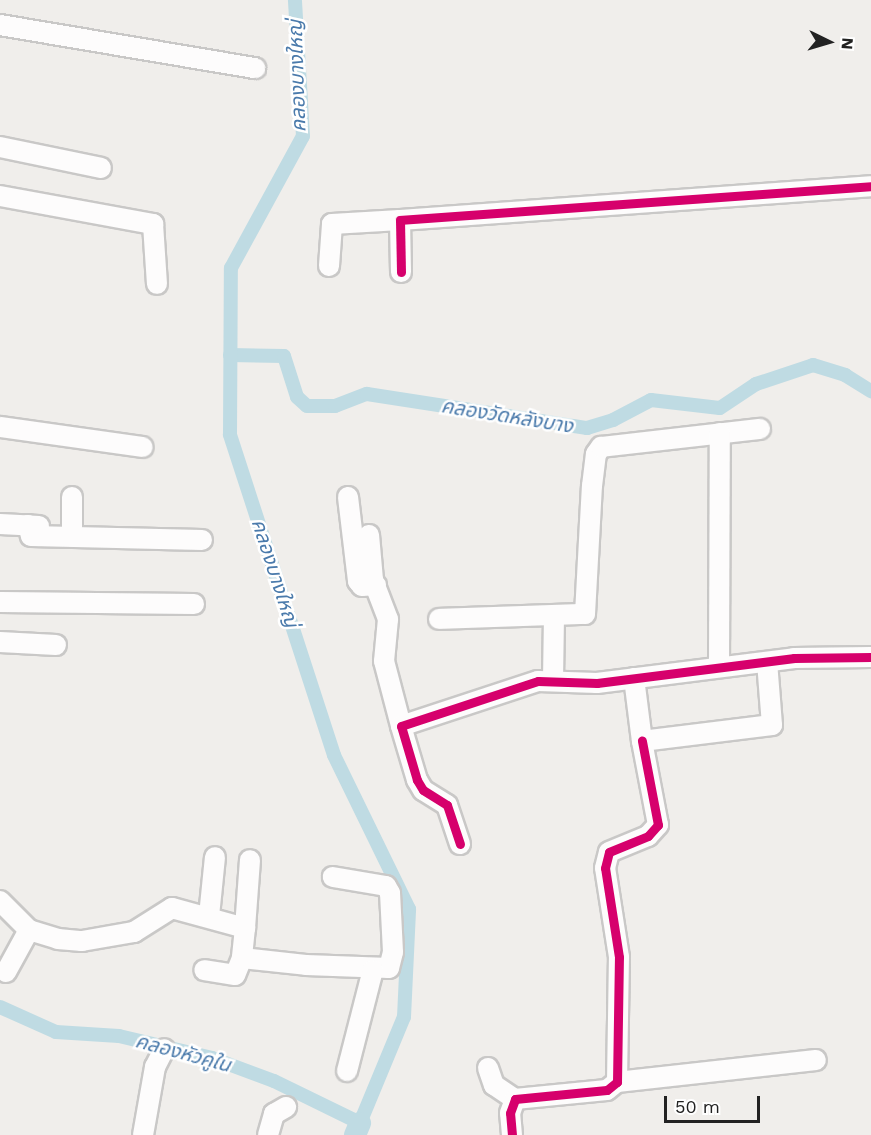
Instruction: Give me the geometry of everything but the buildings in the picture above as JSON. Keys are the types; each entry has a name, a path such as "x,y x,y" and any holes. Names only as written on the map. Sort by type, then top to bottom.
{"street":[{"path":"0,25 255,68"},
{"path":"0,147 101,168"},
{"path":"329,266 332,224 871,186"},
{"path":"0,196 153,224 157,284"},
{"path":"400,220 401,272"},
{"path":"0,427 143,447"},
{"path":"440,619 554,618 585,614 592,486 596,453 601,447 760,429"},
{"path":"719,667 720,433"},
{"path":"72,497 72,527"},
{"path":"348,497 358,581 362,586 376,585"},
{"path":"0,524 150,528"},
{"path":"28,525 31,536 202,540"},
{"path":"369,535 376,585 388,619 384,661 400,726 417,780 423,790 447,805 460,844"},
{"path":"0,602 194,604"},
{"path":"553,680 554,618"},
{"path":"0,642 56,645"},
{"path":"400,726 517,686 553,680 597,683 817,656 871,657"},
{"path":"642,741 772,725 767,662"},
{"path":"617,1082 619,957 605,868 609,852 648,836 657,825 643,766 642,741 633,678"},
{"path":"209,916 215,857"},
{"path":"204,970 232,977 243,958 250,860"},
{"path":"243,958 383,970 392,963 390,893 380,883 333,877"},
{"path":"0,901 29,930 40,936 82,941 134,932 172,908 209,916 245,928"},
{"path":"6,972 29,930"},
{"path":"347,1071 373,969"},
{"path":"143,1135 155,1067 164,1048"},
{"path":"488,1068 494,1085 515,1099 607,1090 617,1082 816,1060"},
{"path":"512,1135 510,1113 515,1099"},
{"path":"268,1135 274,1114 286,1107"}],"waterway":[{"name":"คลองบางใหญ่","path":"0,1007 56,1032 119,1036 212,1058 274,1081 360,1123 404,1017 409,909 334,755 230,434 231,268 303,136 295,0"},
{"name":"คลองวัดหลังบาง","path":"230,355 284,356 297,397 307,406 335,406 367,394 587,428 613,420 651,400 720,408 756,384 813,365 845,375 871,391"},
{"name":"คลองบางใหญ่","path":"355,1135 360,1123"}],"cycle path":[{"path":"401,272 400,220 871,186"},
{"path":"460,844 447,805 423,790 417,780 401,726 538,681 597,683 794,658 871,657"},
{"path":"512,1135 510,1113 515,1099 607,1090 617,1082 619,957 605,868 609,852 648,836 658,825 642,741"}],"water label":[{"name":"คลองหัวคูใน","path":"183,1053"}]}
